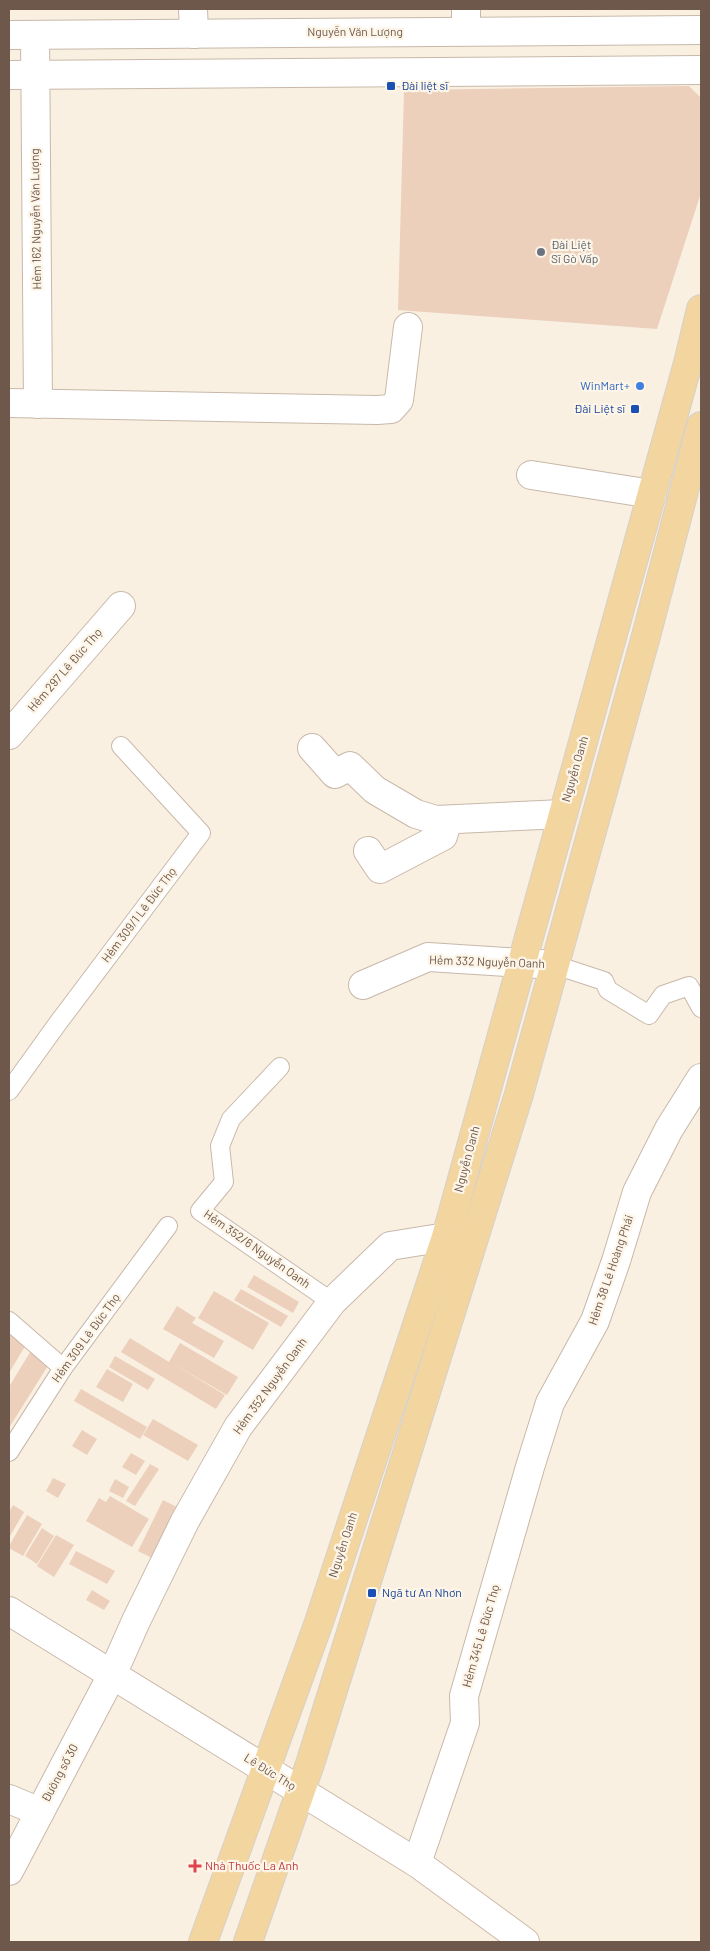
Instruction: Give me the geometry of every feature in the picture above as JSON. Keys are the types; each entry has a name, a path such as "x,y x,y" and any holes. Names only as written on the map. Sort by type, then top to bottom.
{"main road":[{"name":"Nguyễn Oanh","path":"203,1942 319,1622 446,1237 520,964 688,363 701,308"},
{"path":"248,1942 300,1790 516,1103 701,426"}],"street":[{"name":"Nguyễn Văn Lượng","path":"22,35 194,21 466,20 701,30"},
{"name":"Hẻm 162 Nguyễn Văn Lượng","path":"22,35 22,75 38,404"},
{"path":"22,75 701,70"},
{"path":"9,403 391,409 399,400 408,327"},
{"path":"531,476 652,494"},
{"name":"Hẻm 297 Lê Đức Thọ","path":"9,735 121,606"},
{"path":"312,748 335,774 350,766 375,790 416,814 436,820 563,814"},
{"path":"368,851 380,869 442,837 448,820"},
{"name":"Hẻm 332 Nguyễn Oanh","path":"364,985 428,957 555,965"},
{"name":"Hẻm 38 Lê Hoàng Phái","path":"530,1467 550,1403 595,1321 637,1192 670,1129 701,1078"},
{"name":"Hẻm 352 Nguyễn Oanh","path":"112,1675 185,1521 238,1427 332,1302 390,1246 446,1237"},
{"name":"Hẻm 345 Lê Đức Thọ","path":"417,1863 465,1722 464,1696 530,1467"},
{"name":"Lê Đức Thọ","path":"9,1611 417,1863 524,1942"},
{"name":"Đường số 30","path":"9,1872 112,1675"},
{"path":"9,1799 40,1812"}],"lane":[{"name":"Hẻm 309/1 Lê Đức Thọ","path":"9,1091 200,833 121,746"},
{"path":"555,965 604,981 608,990 649,1014 663,995 689,986 701,1008"},
{"name":"Hẻm 352/6 Nguyễn Oanh","path":"280,1067 231,1119 220,1146 224,1182 200,1210 332,1302"},
{"name":"Hẻm 309 Lê Đức Thọ","path":"9,1452 63,1368 168,1226"},
{"path":"9,1321 63,1368"}],"building":[{"name":"Đài Liệt Sĩ Gò Vấp","path":"689,86 701,98 701,193 657,329 398,310 404,90"},
{"path":"254,1275 299,1302 293,1313 247,1287"},
{"path":"241,1289 288,1316 281,1327 234,1300"},
{"path":"214,1291 269,1323 253,1350 198,1318"},
{"path":"177,1306 196,1318 192,1323 224,1341 214,1358 163,1329"},
{"path":"9,1332 27,1343 9,1373"},
{"path":"130,1338 169,1362 180,1343 238,1377 227,1395 172,1363 225,1395 216,1409 121,1352"},
{"path":"35,1344 54,1356 9,1428 9,1387"},
{"path":"115,1356 155,1379 148,1390 109,1367"},
{"path":"107,1369 133,1384 123,1402 96,1387"},
{"path":"81,1389 147,1427 140,1439 74,1401"},
{"path":"153,1419 198,1445 188,1461 143,1435"},
{"path":"82,1430 97,1439 87,1455 72,1446"},
{"path":"131,1453 145,1461 136,1475 122,1467"},
{"path":"150,1464 159,1469 135,1506 126,1501"},
{"path":"53,1478 66,1484 58,1498 46,1491"},
{"path":"115,1479 129,1487 123,1498 109,1491"},
{"path":"110,1496 149,1519 132,1547 86,1521 99,1498 106,1502"},
{"path":"163,1500 179,1508 154,1559 138,1551"},
{"path":"13,1505 24,1512 9,1538 9,1512"},
{"path":"27,1515 42,1524 23,1556 9,1548 9,1546"},
{"path":"42,1528 54,1536 37,1564 25,1556"},
{"path":"56,1535 74,1545 54,1577 37,1566"},
{"path":"76,1551 115,1571 107,1584 69,1564"},
{"path":"92,1590 110,1601 104,1610 86,1600"}],"place":[{"name":"Đài liệt sĩ","path":"391,86"},
{"name":"Đài Liệt Sĩ Gò Vấp","path":"541,252"},
{"name":"WinMart+","path":"640,386"},
{"name":"Đài Liệt sĩ","path":"635,409"},
{"name":"Ngã tư An Nhơn","path":"372,1593"},
{"name":"Nhà Thuốc La Anh","path":"195,1866"}]}
